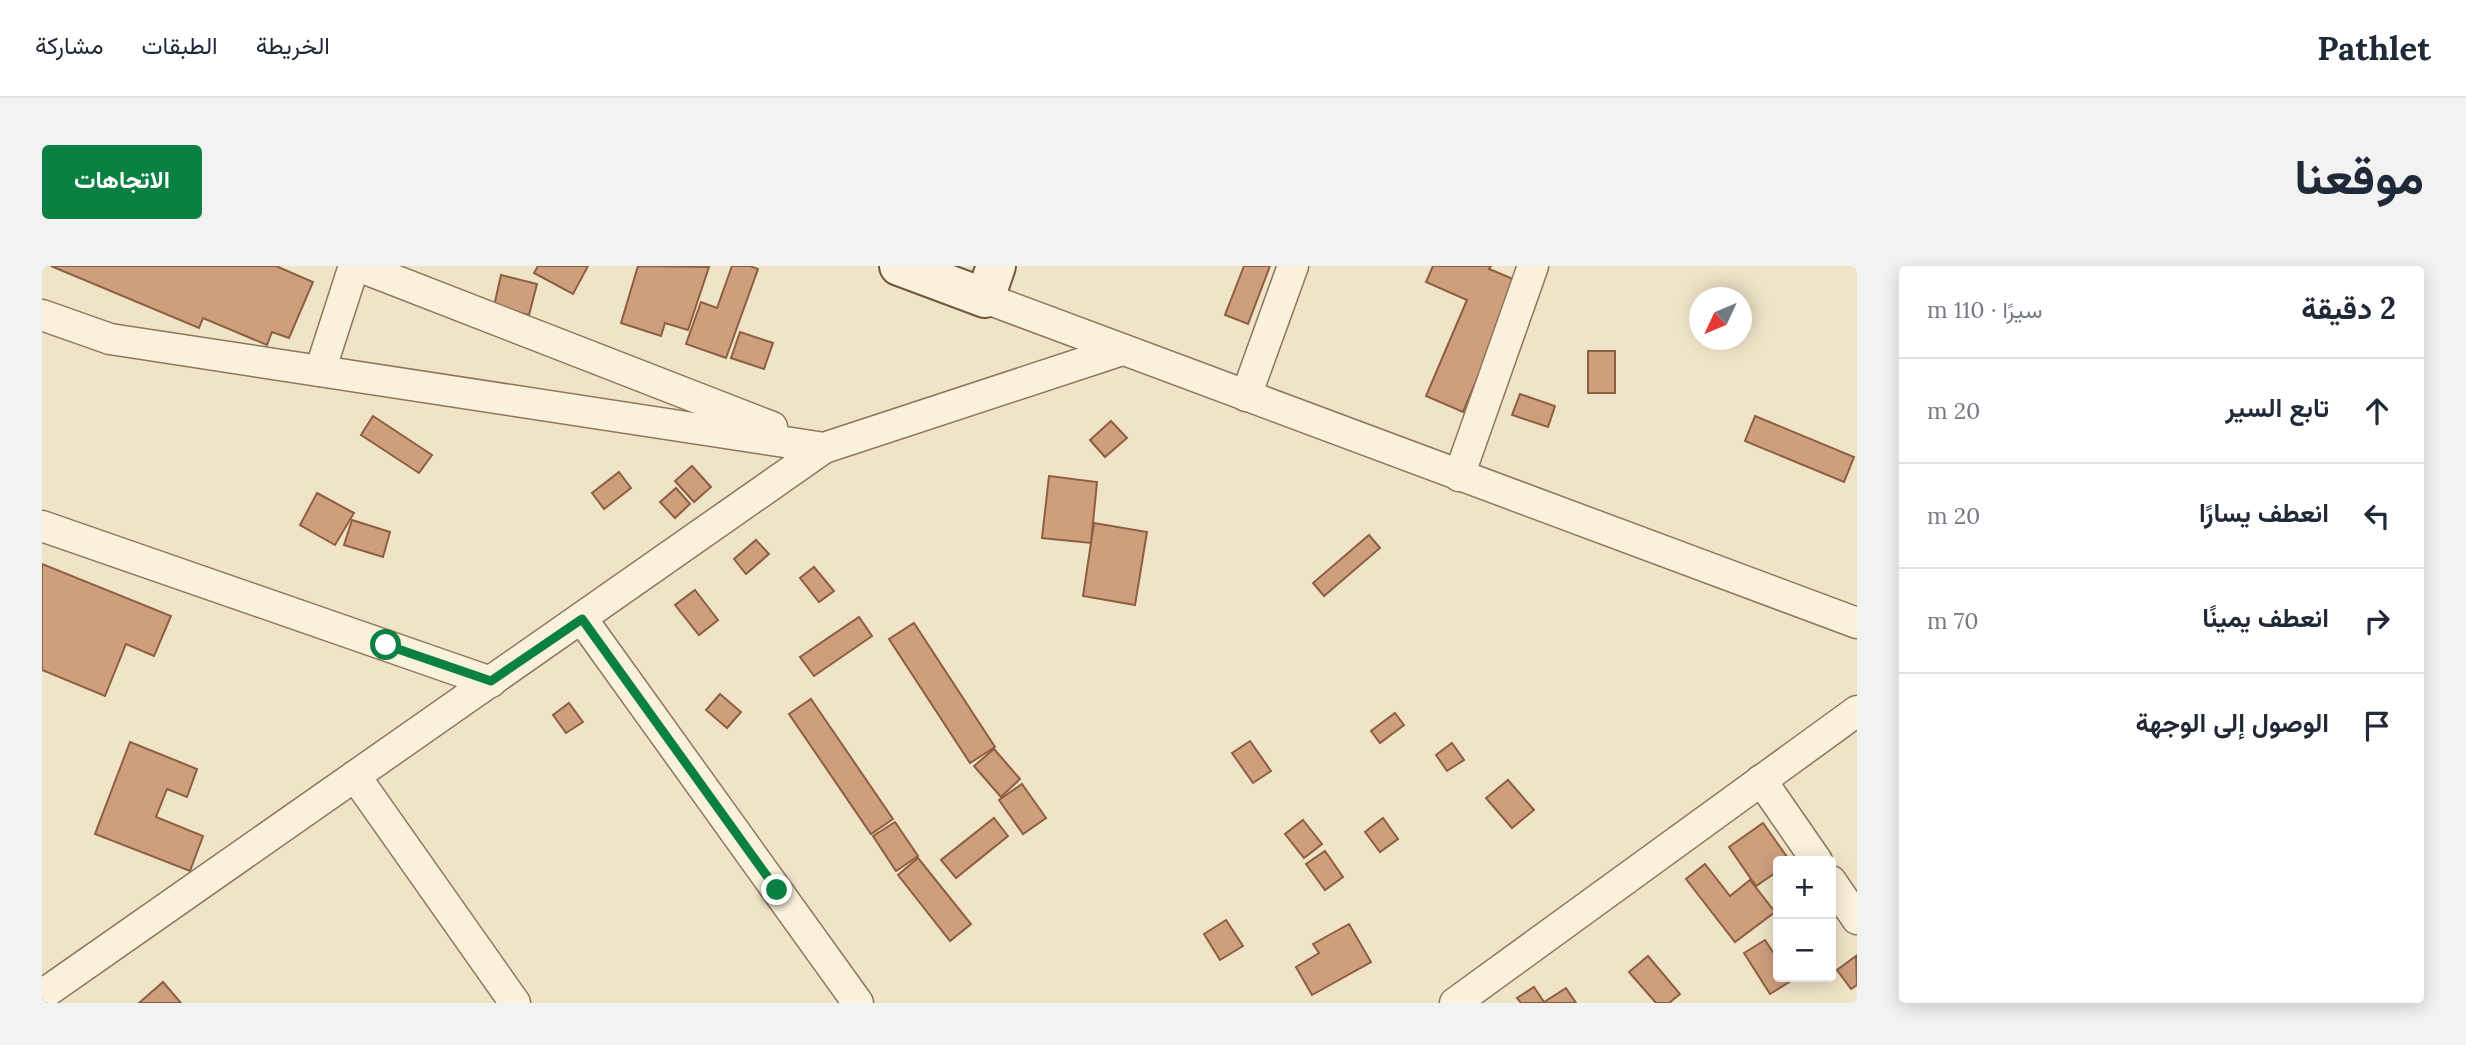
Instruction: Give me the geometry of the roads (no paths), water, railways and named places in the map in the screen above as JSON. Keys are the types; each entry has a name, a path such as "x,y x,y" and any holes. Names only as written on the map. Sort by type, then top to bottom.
{"street":[{"path":"320,371 356,266 824,448"},
{"path":"899,266 990,282 1122,350 1857,623"},
{"path":"1246,396 1293,266"},
{"path":"1459,475 1533,266"},
{"path":"42,315 110,339 824,448"},
{"path":"42,995 824,448 1122,350"},
{"path":"42,526 491,681"},
{"path":"582,619 858,1003"},
{"path":"1470,998 1857,711"},
{"path":"355,776 515,1003"},
{"path":"1761,780 1814,856"},
{"path":"1836,888 1857,919"}]}
